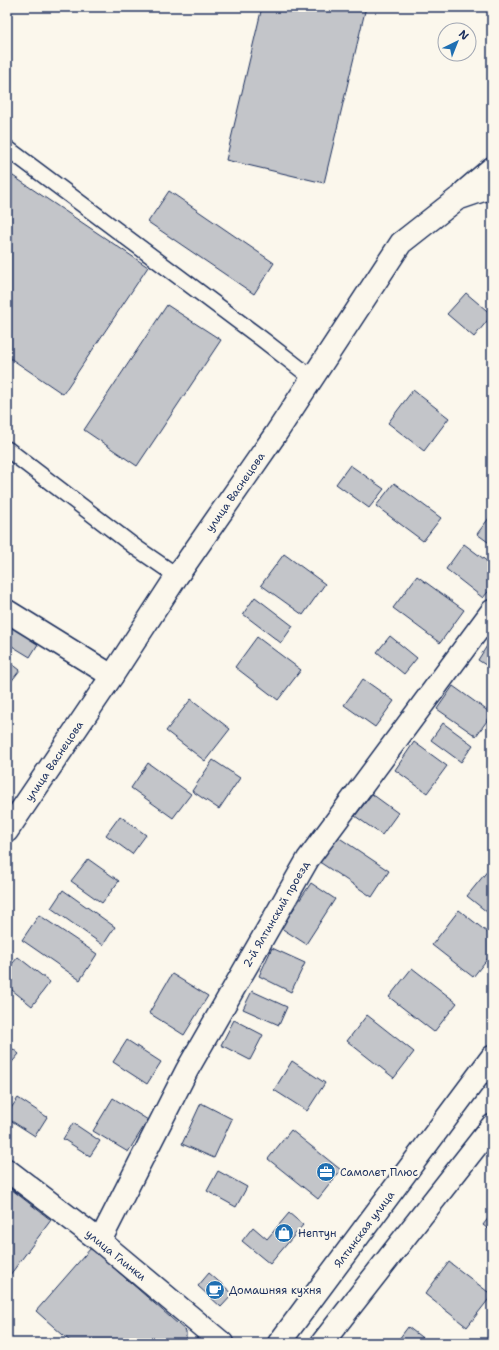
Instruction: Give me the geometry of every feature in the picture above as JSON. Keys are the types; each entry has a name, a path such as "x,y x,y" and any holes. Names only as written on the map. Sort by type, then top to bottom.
{"street":[{"path":"456,198 492,168"},
{"name":"улица Васнецова","path":"7,831 112,676 177,576 275,436 401,243 456,198 492,187"},
{"path":"7,611 112,676"},
{"name":"2-й Ялтинский проезд","path":"100,1241 188,1070 308,859 492,611"},
{"name":"Ялтинская улица","path":"279,1343 492,1057"},
{"path":"322,1343 492,1126"},
{"name":"улица Глинки","path":"7,1170 100,1241 222,1343"}],"lane":[{"path":"7,148 312,378"},
{"path":"7,449 135,547 177,576"}],"building":[{"path":"262,7 366,7 324,183 226,160"},
{"path":"7,172 148,267 63,394 7,356"},
{"path":"169,191 274,263 254,294 148,222"},
{"path":"466,293 492,315 474,337 447,314"},
{"path":"167,305 221,340 137,466 84,430"},
{"path":"413,390 449,418 424,451 388,423"},
{"path":"350,465 384,489 369,508 336,484"},
{"path":"394,483 441,518 423,541 376,506"},
{"path":"492,514 492,545 477,534"},
{"path":"464,544 492,565 492,587 483,598 446,569"},
{"path":"284,554 325,584 303,615 261,585"},
{"path":"417,576 464,610 440,643 393,608"},
{"path":"255,597 293,626 281,643 243,614"},
{"path":"7,615 43,636 30,657 7,643"},
{"path":"390,636 417,658 404,674 377,652"},
{"path":"257,637 301,670 278,700 235,667"},
{"path":"492,638 492,669 478,660"},
{"path":"7,660 20,670 7,687"},
{"path":"363,679 394,701 375,727 344,705"},
{"path":"453,686 492,714 476,736 437,709"},
{"path":"191,699 230,729 205,761 166,731"},
{"path":"443,723 473,745 461,762 431,740"},
{"path":"414,742 447,766 427,793 395,770"},
{"path":"213,760 240,778 219,809 192,791"},
{"path":"148,763 191,794 173,818 131,788"},
{"path":"372,794 398,813 382,835 355,816"},
{"path":"120,816 146,835 132,854 106,835"},
{"path":"335,835 389,871 372,897 318,861"},
{"path":"88,859 119,881 102,903 71,881"},
{"path":"489,869 492,871 492,916 467,896"},
{"path":"311,883 335,899 306,944 281,928"},
{"path":"63,890 115,927 103,945 51,908"},
{"path":"459,910 492,936 492,953 473,977 432,945"},
{"path":"39,915 97,954 80,980 22,940"},
{"path":"272,948 305,963 291,992 259,976"},
{"path":"18,957 50,982 32,1006 7,986 7,970"},
{"path":"412,968 457,1003 434,1032 389,997"},
{"path":"172,974 208,996 184,1035 149,1013"},
{"path":"252,991 287,1007 279,1025 243,1009"},
{"path":"367,1015 414,1052 394,1078 347,1041"},
{"path":"234,1020 263,1035 250,1060 221,1045"},
{"path":"127,1040 161,1062 147,1084 113,1062"},
{"path":"7,1044 19,1054 7,1068"},
{"path":"292,1061 325,1083 307,1111 274,1090"},
{"path":"18,1098 47,1117 35,1136 7,1118 7,1114"},
{"path":"113,1098 148,1120 128,1152 93,1131"},
{"path":"201,1103 232,1119 214,1158 182,1144"},
{"path":"73,1123 100,1141 90,1156 63,1139"},
{"path":"291,1130 341,1170 318,1199 268,1159"},
{"path":"218,1171 247,1187 236,1207 207,1191"},
{"path":"7,1186 51,1220 7,1279"},
{"name":"Нептун","path":"289,1213 303,1225 270,1264 242,1241 253,1227 267,1239"},
{"path":"492,1213 492,1232 483,1225"},
{"path":"91,1248 186,1331 186,1343 72,1343 36,1311"},
{"path":"449,1262 492,1295 467,1327 425,1294"},
{"name":"Домашняя кухня","path":"209,1273 233,1294 221,1307 198,1286"},
{"path":"408,1327 429,1343 396,1343"}],"place":[{"name":"Самолет Плюс","path":"326,1172"},
{"name":"Нептун","path":"284,1233"},
{"name":"Домашняя кухня","path":"215,1290"}]}
